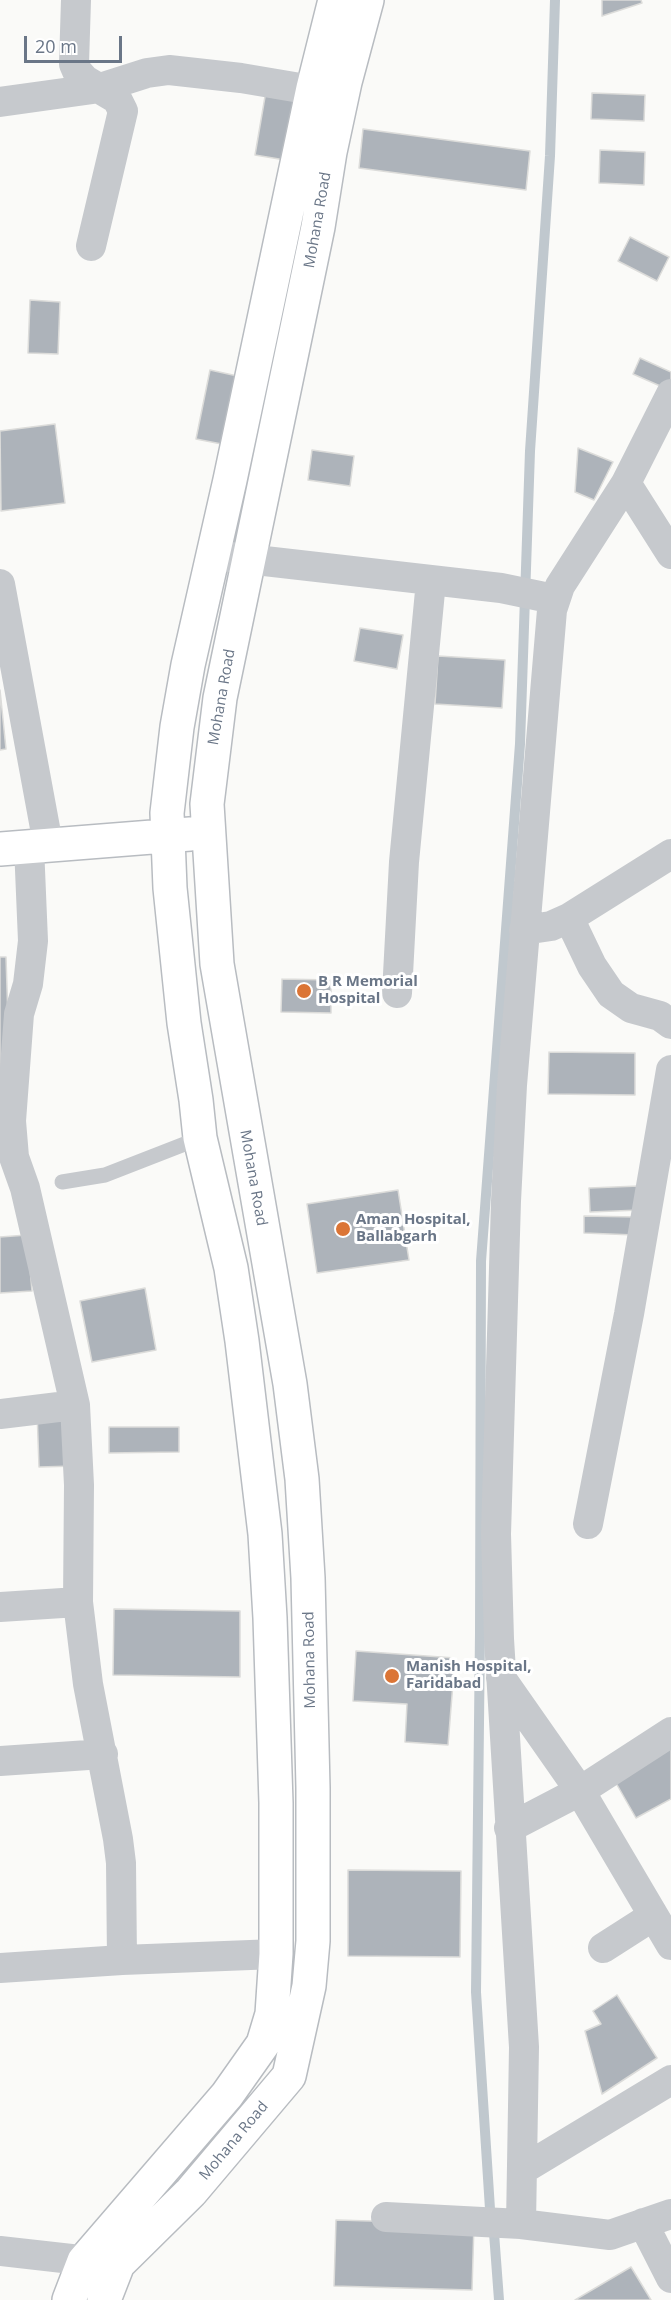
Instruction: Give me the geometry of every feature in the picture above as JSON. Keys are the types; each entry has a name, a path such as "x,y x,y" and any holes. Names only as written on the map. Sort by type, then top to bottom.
{"street":[{"path":"76,0 74,64 81,75 117,99 123,111 92,246"},
{"name":"Mohana Road","path":"69,2300 84,2261 227,2095 263,2044 272,2014 276,1954 276,1803 270,1618 264,1524 231,1268 200,1138 178,973 167,813 188,665 235,458 312,90 335,0"},
{"name":"Mohana Road","path":"104,2300 118,2264 191,2192 289,2076 309,1986 313,1941 313,1777 308,1578 302,1479 290,1384 217,964 207,804 216,722 318,227 330,152 345,82 367,0"},
{"path":"0,102 100,88 147,74 175,70 312,90"},
{"path":"521,2224 524,2047 501,1678 496,1534 497,1467 512,1085 546,598 570,569 626,483 671,394"},
{"path":"626,483 671,554"},
{"path":"212,555 501,588 546,598"},
{"path":"397,993 404,862 431,581"},
{"path":"0,584 33,941 28,984 19,1014 5,1121 25,1188 75,1405 79,1485 78,1602 88,1684 103,1754 121,1863 122,1960"},
{"path":"26,847 208,833"},
{"path":"524,930 551,926 569,918 671,854"},
{"path":"569,918 592,966 611,994 619,1002 631,1008 660,1016 671,1024"},
{"path":"588,1524 629,1314 671,1070"},
{"path":"0,1414 75,1405"},
{"path":"0,1607 78,1602"},
{"path":"501,1678 580,1791 671,1945"},
{"path":"509,1828 580,1791 671,1732"},
{"path":"0,1761 103,1754"},
{"path":"603,1948 653,1916"},
{"path":"0,1968 122,1960 276,1954"},
{"path":"522,2170 671,2080"},
{"path":"386,2217 521,2224 610,2235 657,2219 671,2278"},
{"path":"0,2252 118,2264"}],"lane":[{"path":"62,1182 105,1175 200,1138"}],"building":[{"path":"602,0 641,0 642,3 602,16"},
{"path":"267,85 309,93 297,162 255,155"},
{"path":"592,93 645,95 644,121 591,119"},
{"path":"363,129 530,151 526,190 359,168"},
{"path":"600,150 645,152 644,185 599,183"},
{"path":"630,237 669,257 657,281 618,261"},
{"path":"30,300 60,302 58,354 28,353"},
{"path":"640,358 671,372 667,389 633,374"},
{"path":"210,370 251,379 237,447 196,439"},
{"path":"55,424 65,503 1,511 0,431"},
{"path":"578,448 613,462 594,500 575,492"},
{"path":"312,450 354,456 350,486 308,480"},
{"path":"360,628 403,635 397,669 354,661"},
{"path":"438,656 505,660 502,708 435,704"},
{"path":"0,690 6,749 0,750"},
{"path":"0,957 6,957 10,1082 0,1082"},
{"path":"282,979 331,980 331,1013 281,1012"},
{"path":"549,1052 635,1053 635,1095 548,1094"},
{"path":"639,1186 640,1210 590,1212 589,1188"},
{"path":"398,1190 409,1260 317,1273 307,1204"},
{"path":"584,1216 636,1217 635,1235 584,1233"},
{"path":"27,1235 32,1291 0,1293 0,1237"},
{"path":"145,1288 156,1350 92,1362 80,1301"},
{"path":"73,1410 75,1466 39,1467 37,1411"},
{"path":"109,1427 179,1427 179,1452 109,1453"},
{"path":"114,1609 240,1611 240,1677 113,1675"},
{"path":"356,1651 455,1658 448,1745 405,1742 407,1704 353,1701"},
{"path":"671,1742 671,1799 636,1818 612,1776"},
{"path":"348,1870 461,1871 460,1957 348,1956"},
{"path":"617,1995 657,2058 602,2094 585,2031 601,2024 593,2011"},
{"path":"336,2220 474,2224 472,2290 334,2286"},
{"path":"631,2267 651,2300 575,2300"}],"waterway":[{"path":"490,2209 476,1992 481,1261 520,744 530,451 550,156 555,0"},
{"path":"494,2233 499,2300"}],"place":[{"name":"B R Memorial Hospital","path":"304,991"},
{"name":"Aman Hospital, Ballabgarh","path":"343,1229"},
{"name":"Manish Hospital, Faridabad","path":"392,1676"}]}
